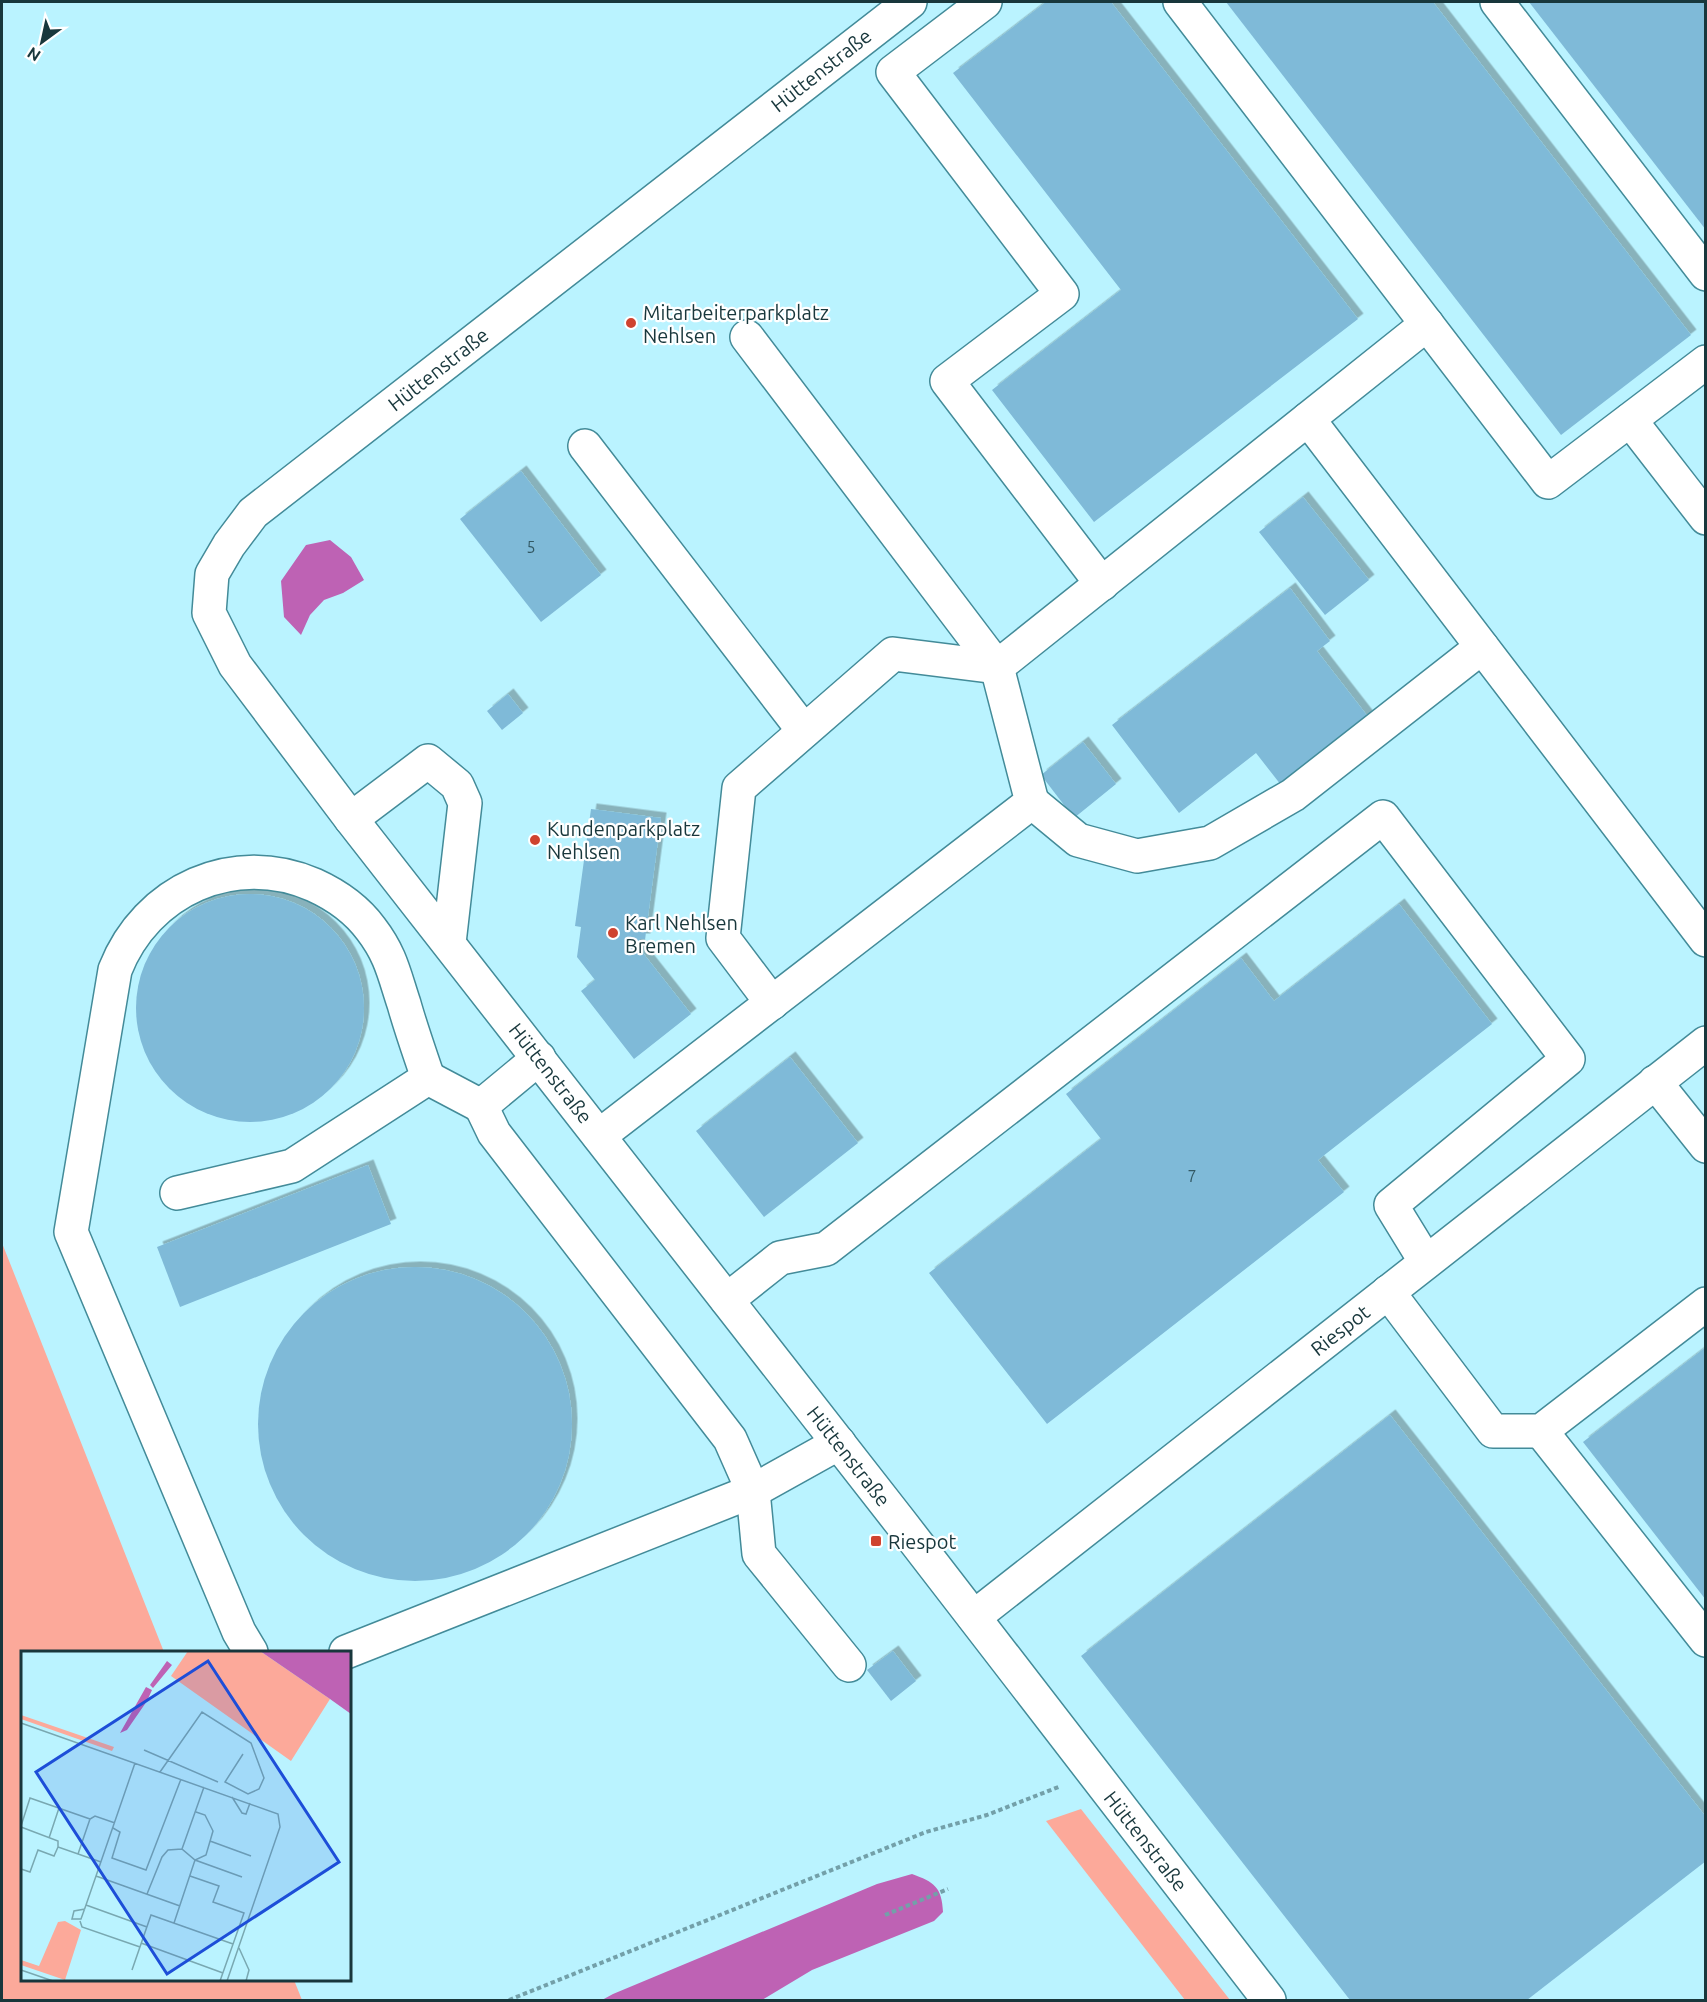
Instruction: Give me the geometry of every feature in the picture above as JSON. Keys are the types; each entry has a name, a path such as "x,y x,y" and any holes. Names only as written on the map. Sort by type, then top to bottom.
{"street":[{"name":"Hüttenstraße","path":"910,2 253,513 229,545 212,574 209,613 235,665 351,819 839,1443 1269,2001"},
{"path":"985,2 893,72 1062,294 947,381 1102,584"},
{"path":"1180,2 1548,482 1706,362"},
{"path":"1497,2 1706,274"},
{"path":"772,1003 723,938 739,788 892,654 997,668 1427,324"},
{"path":"747,337 997,668 1032,802 1078,840 1137,856 1210,843 1293,795 1482,647"},
{"path":"1308,419 1706,940"},
{"path":"1630,420 1706,518"},
{"path":"585,446 804,730"},
{"path":"351,819 428,761 457,785 465,803 449,943"},
{"path":"599,1136 1032,802"},
{"path":"727,1300 780,1258 826,1249 1383,817 1568,1059 1391,1205 1426,1262"},
{"path":"250,1651 239,1632 71,1232 115,970 121,954 138,928 156,909 185,890 200,882 225,875 251,872 277,874 303,880 328,892 350,907 370,927 386,950 396,975 428,1078 481,1106 494,1133 730,1439 753,1491 759,1554 849,1665"},
{"name":"Riespot","path":"974,1617 1706,1043"},
{"path":"481,1106 539,1058"},
{"path":"177,1193 292,1166 428,1078"},
{"path":"1655,1082 1706,1146"},
{"path":"1388,1292 1493,1431 1541,1431 1706,1304"},
{"path":"1541,1431 1706,1640"},
{"path":"351,1651 753,1491 839,1443"}],"path":[{"path":"508,2001 926,1832 987,1815 1093,1774"},
{"path":"885,1915 948,1889"}],"shaded area":[{"path":"330,540 351,557 364,580 343,593 324,600 310,615 301,635 284,617 281,581 306,545"},
{"path":"2,1243 164,1651 21,1651 21,1981 294,1981 302,2000 2,2000"},
{"path":"1081,1809 1230,2000 1185,2000 1046,1821"},
{"path":"912,1874 931,1883 939,1891 943,1912 934,1921 812,1970 762,2000 602,2000 877,1884"}],"building":[{"path":"1046,2 1111,2 1358,319 1094,522 992,390 1121,290 953,73"},
{"path":"1226,2 1433,2 1691,335 1561,435"},
{"path":"1529,2 1706,2 1706,230"},
{"path":"521,471 601,575 541,622 460,519"},
{"path":"1303,497 1369,580 1325,615 1259,532"},
{"path":"1290,588 1330,641 1317,651 1369,718 1281,785 1256,753 1179,813 1112,725"},
{"path":"508,694 523,713 502,730 487,711"},
{"path":"1083,742 1116,784 1074,818 1041,775"},
{"name":"Karl Nehlsen Bremen","path":"591,809 661,818 645,939 640,939 639,948 691,1014 634,1059 581,991 595,980 577,957 581,927 575,926"},
{"path":"239,894 261,894 294,902 314,913 331,927 345,944 356,964 364,997 362,1030 356,1052 345,1072 331,1089 314,1103 294,1114 261,1122 239,1122 206,1114 196,1109 177,1096 162,1081 144,1052 136,1019 136,997 144,964 149,954 162,935 177,920 206,902"},
{"path":"1399,904 1492,1024 1318,1160 1344,1192 1047,1424 929,1273 1101,1139 1066,1094 1241,958 1274,1001"},
{"path":"790,1057 858,1143 764,1217 696,1131"},
{"path":"368,1165 391,1224 180,1307 157,1247"},
{"path":"415,1267 446,1270 475,1279 502,1294 526,1313 545,1337 560,1364 569,1393 572,1424 569,1455 560,1484 545,1511 526,1535 502,1554 475,1569 446,1578 415,1581 384,1578 355,1569 328,1554 304,1535 285,1511 270,1484 261,1455 258,1424 261,1393 270,1364 285,1337 304,1313 328,1294 355,1279 384,1270"},
{"path":"1706,1347 1706,1600 1583,1442"},
{"path":"1390,1415 1706,1817 1706,1861 1527,2000 1350,2000 1081,1656"},
{"path":"893,1651 916,1681 891,1701 867,1670"}],"place":[{"name":"Mitarbeiterparkplatz Nehlsen","path":"631,323"},
{"name":"Kundenparkplatz Nehlsen","path":"535,840"},
{"name":"Karl Nehlsen Bremen","path":"613,933"},
{"name":"Riespot","path":"876,1541"}]}
